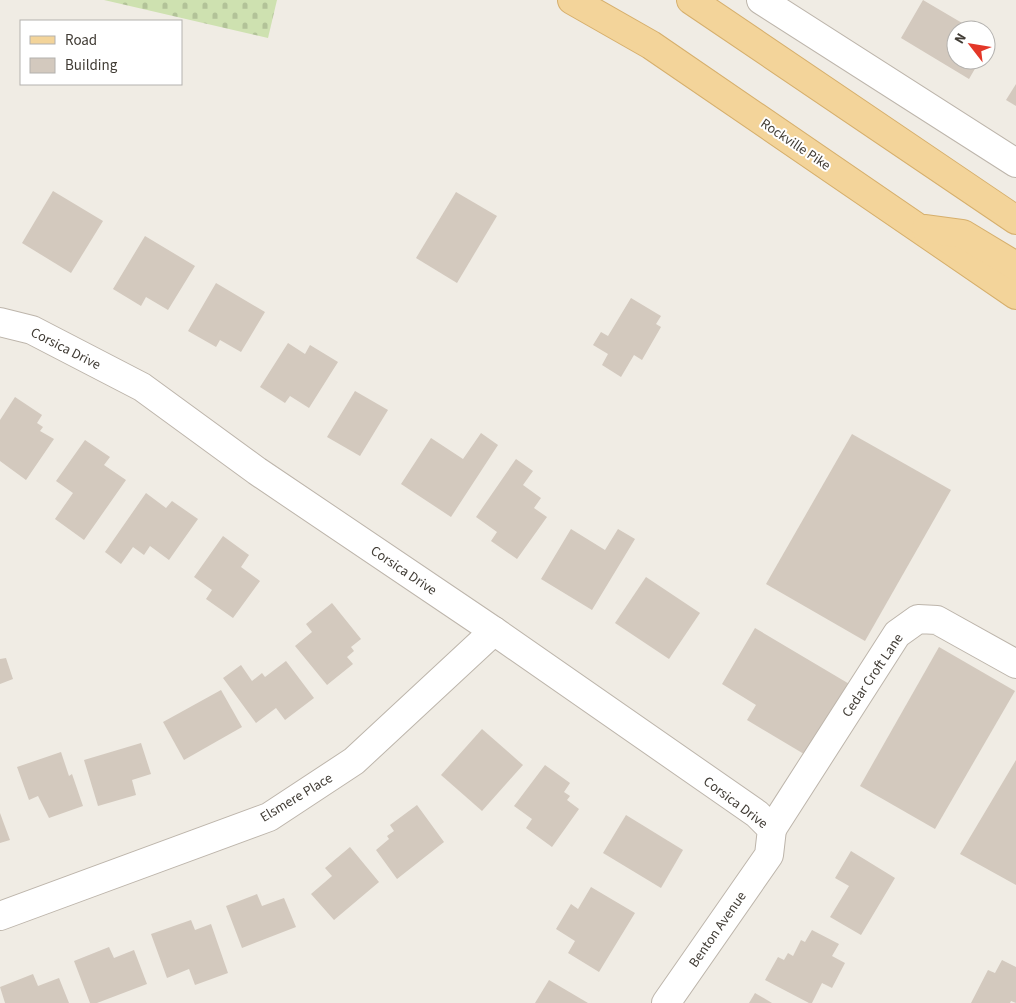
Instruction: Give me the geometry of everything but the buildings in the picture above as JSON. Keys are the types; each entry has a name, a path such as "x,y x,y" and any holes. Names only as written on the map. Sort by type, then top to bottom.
{"main road":[{"name":"Rockville Pike","path":"572,0 651,45 1016,295"},
{"path":"691,0 1016,220"},
{"path":"919,228 963,234 1016,266"}],"street":[{"path":"761,0 1016,163"},
{"name":"Corsica Drive","path":"0,322 32,330 142,387 256,470 494,631 758,814 771,842"},
{"name":"Cedar Croft Lane","path":"771,842 897,634 918,618 937,620 1016,664"},
{"name":"Elsmere Place","path":"0,916 269,817 354,762 494,631"},
{"name":"Benton Avenue","path":"666,1003 771,842"}],"green space":[{"path":"104,0 277,0 268,38"}]}
